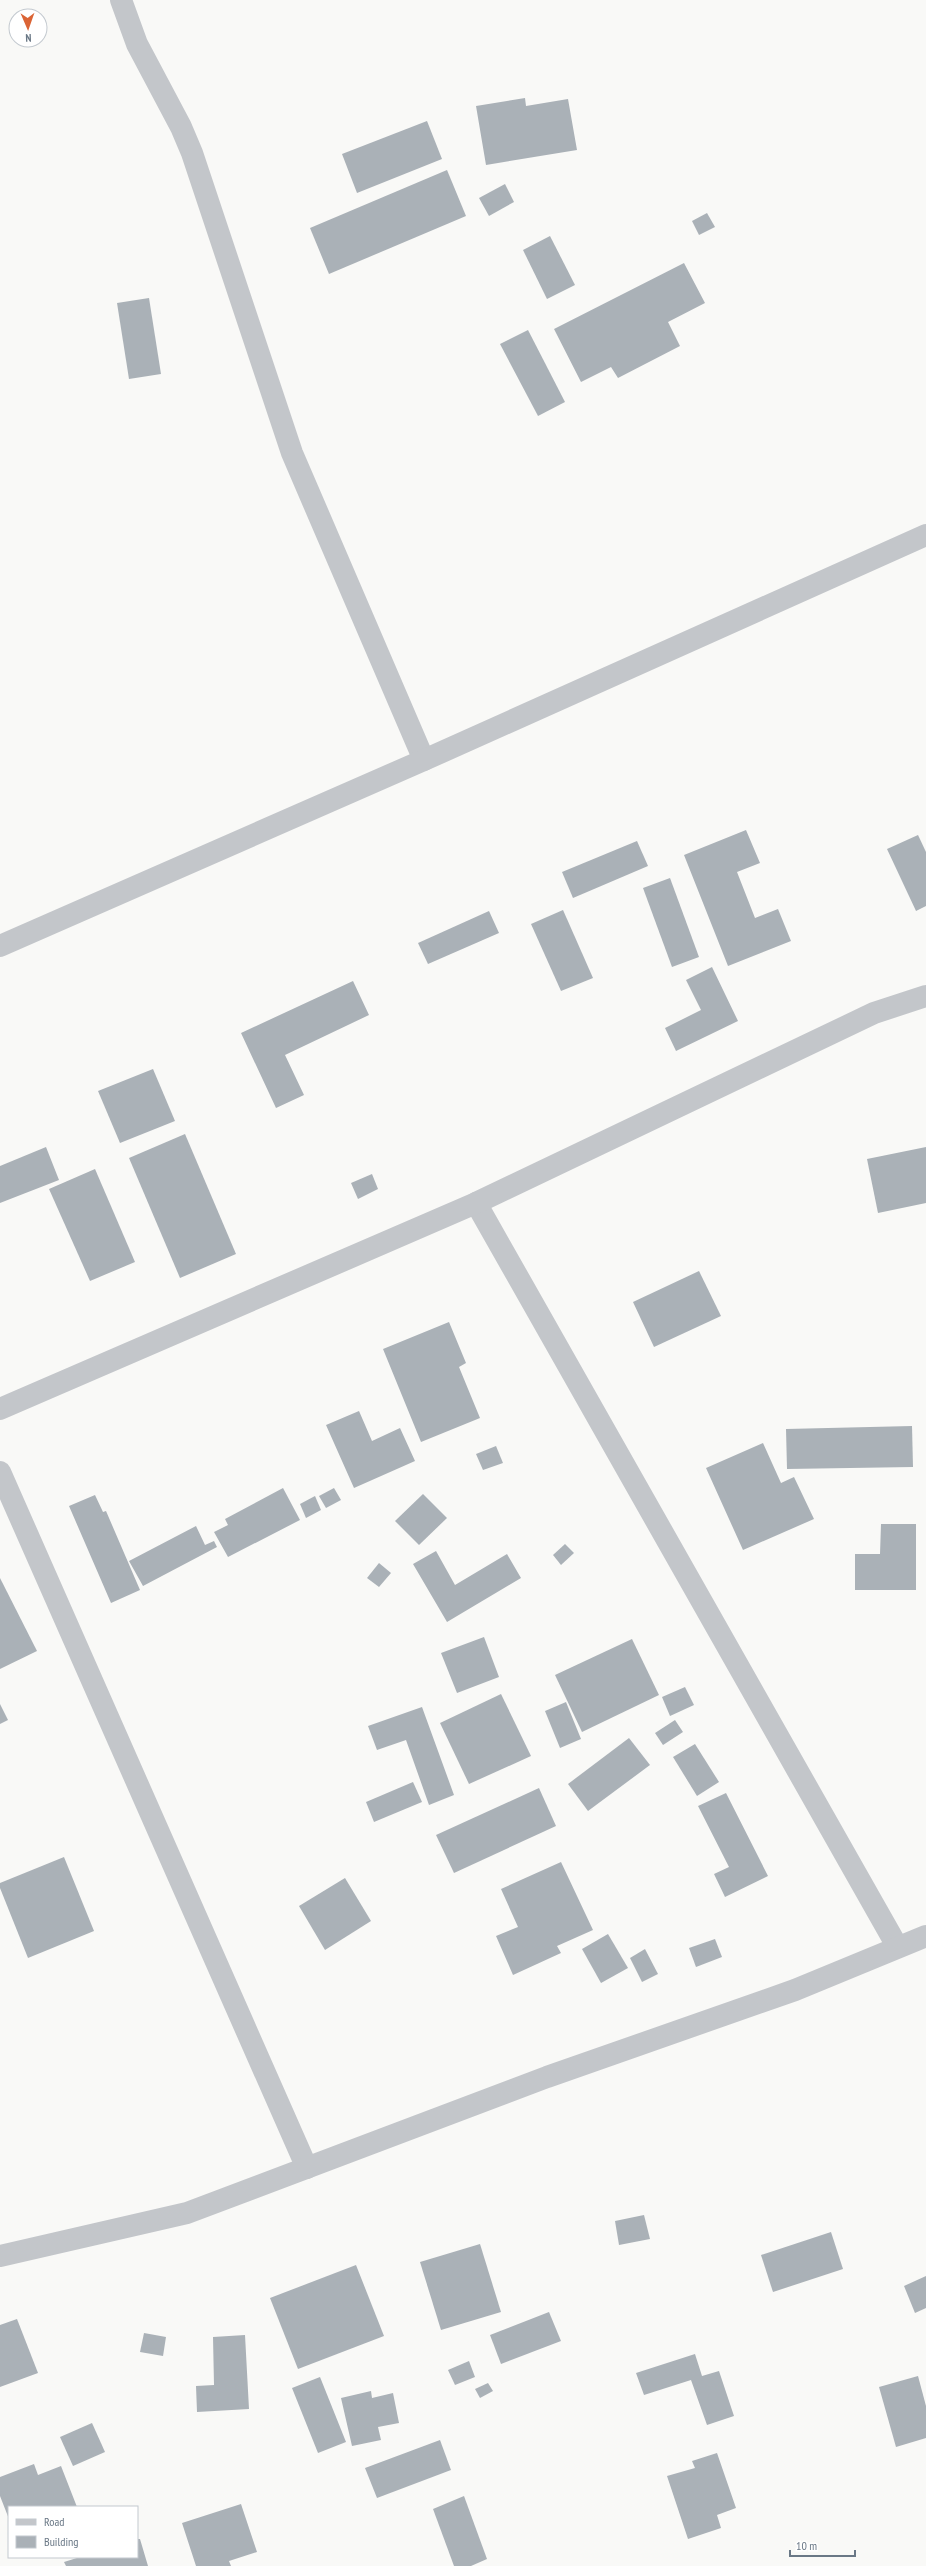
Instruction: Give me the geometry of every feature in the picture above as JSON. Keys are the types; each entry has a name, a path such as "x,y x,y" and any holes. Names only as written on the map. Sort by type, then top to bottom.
{"street":[{"path":"120,0 137,44 181,127 192,153 292,453 424,760"},
{"path":"0,946 424,760 926,535"},
{"path":"0,1409 476,1203 874,1013 926,996"},
{"path":"476,1203 897,1946"},
{"path":"0,1472 307,2168"},
{"path":"0,2256 187,2213 546,2077 795,1990 897,1946 926,1936"}],"building":[{"path":"525,98 526,106 568,99 577,150 486,165 476,106"},
{"path":"427,121 442,159 357,193 342,154"},
{"path":"447,170 466,216 329,274 310,228"},
{"path":"505,184 514,202 489,216 479,198"},
{"path":"707,213 715,227 699,235 692,221"},
{"path":"550,236 575,285 547,299 523,250"},
{"path":"684,263 705,303 668,322 680,346 618,378 611,367 581,382 554,329"},
{"path":"149,298 161,374 129,379 117,303"},
{"path":"528,330 565,402 538,416 500,344"},
{"path":"746,830 760,863 737,872 755,918 778,909 791,941 728,966 684,855"},
{"path":"918,835 926,852 926,906 916,911 887,849"},
{"path":"637,841 648,866 573,898 562,872"},
{"path":"670,878 699,957 672,967 643,888"},
{"path":"563,910 593,978 561,991 531,924"},
{"path":"489,911 499,933 428,964 418,943"},
{"path":"712,967 738,1021 676,1051 665,1028 701,1010 686,980"},
{"path":"353,981 369,1015 285,1055 304,1095 276,1108 241,1033"},
{"path":"153,1069 175,1121 120,1143 98,1091"},
{"path":"185,1134 236,1254 180,1278 129,1158"},
{"path":"46,1147 59,1180 0,1203 0,1166"},
{"path":"926,1147 926,1203 878,1213 867,1159"},
{"path":"95,1169 135,1262 90,1281 49,1189"},
{"path":"372,1174 378,1189 358,1199 351,1183"},
{"path":"699,1271 721,1316 654,1347 633,1302"},
{"path":"449,1322 466,1363 459,1367 480,1418 421,1442 383,1349"},
{"path":"359,1411 372,1441 400,1428 415,1461 354,1488 326,1425"},
{"path":"912,1426 913,1467 787,1469 786,1429"},
{"path":"763,1443 781,1483 794,1477 814,1519 743,1550 706,1468"},
{"path":"496,1446 503,1463 483,1470 476,1454"},
{"path":"283,1488 300,1520 228,1557 214,1532 228,1525 225,1519"},
{"path":"334,1488 341,1500 326,1508 319,1496"},
{"path":"423,1494 447,1518 419,1545 395,1521"},
{"path":"95,1495 103,1512 106,1511 140,1590 111,1603 69,1506"},
{"path":"315,1496 321,1510 306,1518 300,1504"},
{"path":"881,1524 916,1524 916,1590 855,1590 855,1554 880,1554"},
{"path":"196,1526 205,1545 214,1541 217,1547 143,1586 129,1561"},
{"path":"565,1544 574,1553 561,1565 553,1555"},
{"path":"436,1551 455,1585 507,1554 521,1578 447,1622 413,1564"},
{"path":"379,1563 391,1573 379,1587 367,1578"},
{"path":"0,1578 37,1651 0,1669"},
{"path":"484,1637 499,1677 457,1693 441,1653"},
{"path":"632,1639 659,1695 582,1732 555,1675"},
{"path":"685,1687 694,1705 670,1716 662,1697"},
{"path":"501,1694 531,1756 469,1784 440,1723"},
{"path":"566,1702 581,1739 560,1748 545,1711"},
{"path":"0,1704 8,1720 0,1724"},
{"path":"422,1707 454,1795 429,1805 406,1740 377,1750 368,1726"},
{"path":"675,1720 683,1732 663,1745 655,1733"},
{"path":"629,1738 650,1765 588,1811 568,1784"},
{"path":"695,1744 719,1782 697,1796 673,1757"},
{"path":"413,1782 422,1802 374,1822 366,1802"},
{"path":"539,1788 556,1826 454,1873 436,1835"},
{"path":"726,1793 768,1876 725,1897 714,1874 729,1867 698,1806"},
{"path":"64,1857 94,1931 28,1958 0,1888 0,1883"},
{"path":"561,1862 593,1930 557,1946 561,1953 513,1975 496,1936 518,1927 501,1889"},
{"path":"345,1878 371,1921 325,1950 299,1906"},
{"path":"608,1934 628,1968 601,1983 582,1949"},
{"path":"715,1939 722,1957 696,1967 689,1948"},
{"path":"645,1949 658,1974 642,1982 630,1958"},
{"path":"644,2215 650,2239 619,2245 615,2221"},
{"path":"831,2232 843,2269 773,2292 761,2255"},
{"path":"480,2244 501,2312 441,2330 420,2262"},
{"path":"356,2265 384,2336 298,2369 270,2298"},
{"path":"926,2276 926,2308 915,2313 904,2286"},
{"path":"549,2312 561,2341 501,2364 490,2335"},
{"path":"17,2319 38,2373 0,2387 0,2325"},
{"path":"144,2333 166,2337 163,2356 140,2352"},
{"path":"245,2335 249,2409 197,2412 196,2386 214,2385 213,2337"},
{"path":"695,2354 702,2376 719,2371 734,2416 707,2425 691,2380 644,2395 636,2373"},
{"path":"469,2361 475,2377 455,2385 448,2370"},
{"path":"918,2376 926,2406 926,2438 896,2447 879,2387"},
{"path":"320,2377 346,2442 318,2453 292,2388"},
{"path":"488,2383 493,2391 480,2398 475,2389"},
{"path":"371,2391 372,2398 393,2393 399,2423 378,2427 381,2440 352,2446 341,2398"},
{"path":"92,2423 105,2452 73,2466 60,2437"},
{"path":"440,2440 451,2470 377,2498 365,2468"},
{"path":"717,2453 736,2508 717,2515 721,2528 688,2539 667,2476 695,2468 692,2461"},
{"path":"34,2464 38,2475 61,2466 77,2506 8,2506 8,2516 0,2496 0,2477"},
{"path":"464,2496 487,2559 471,2566 454,2566 433,2509"},
{"path":"241,2504 257,2552 229,2561 231,2566 196,2566 182,2523"},
{"path":"138,2539 140,2539 148,2566 66,2566 64,2562 77,2558 138,2558"}]}
